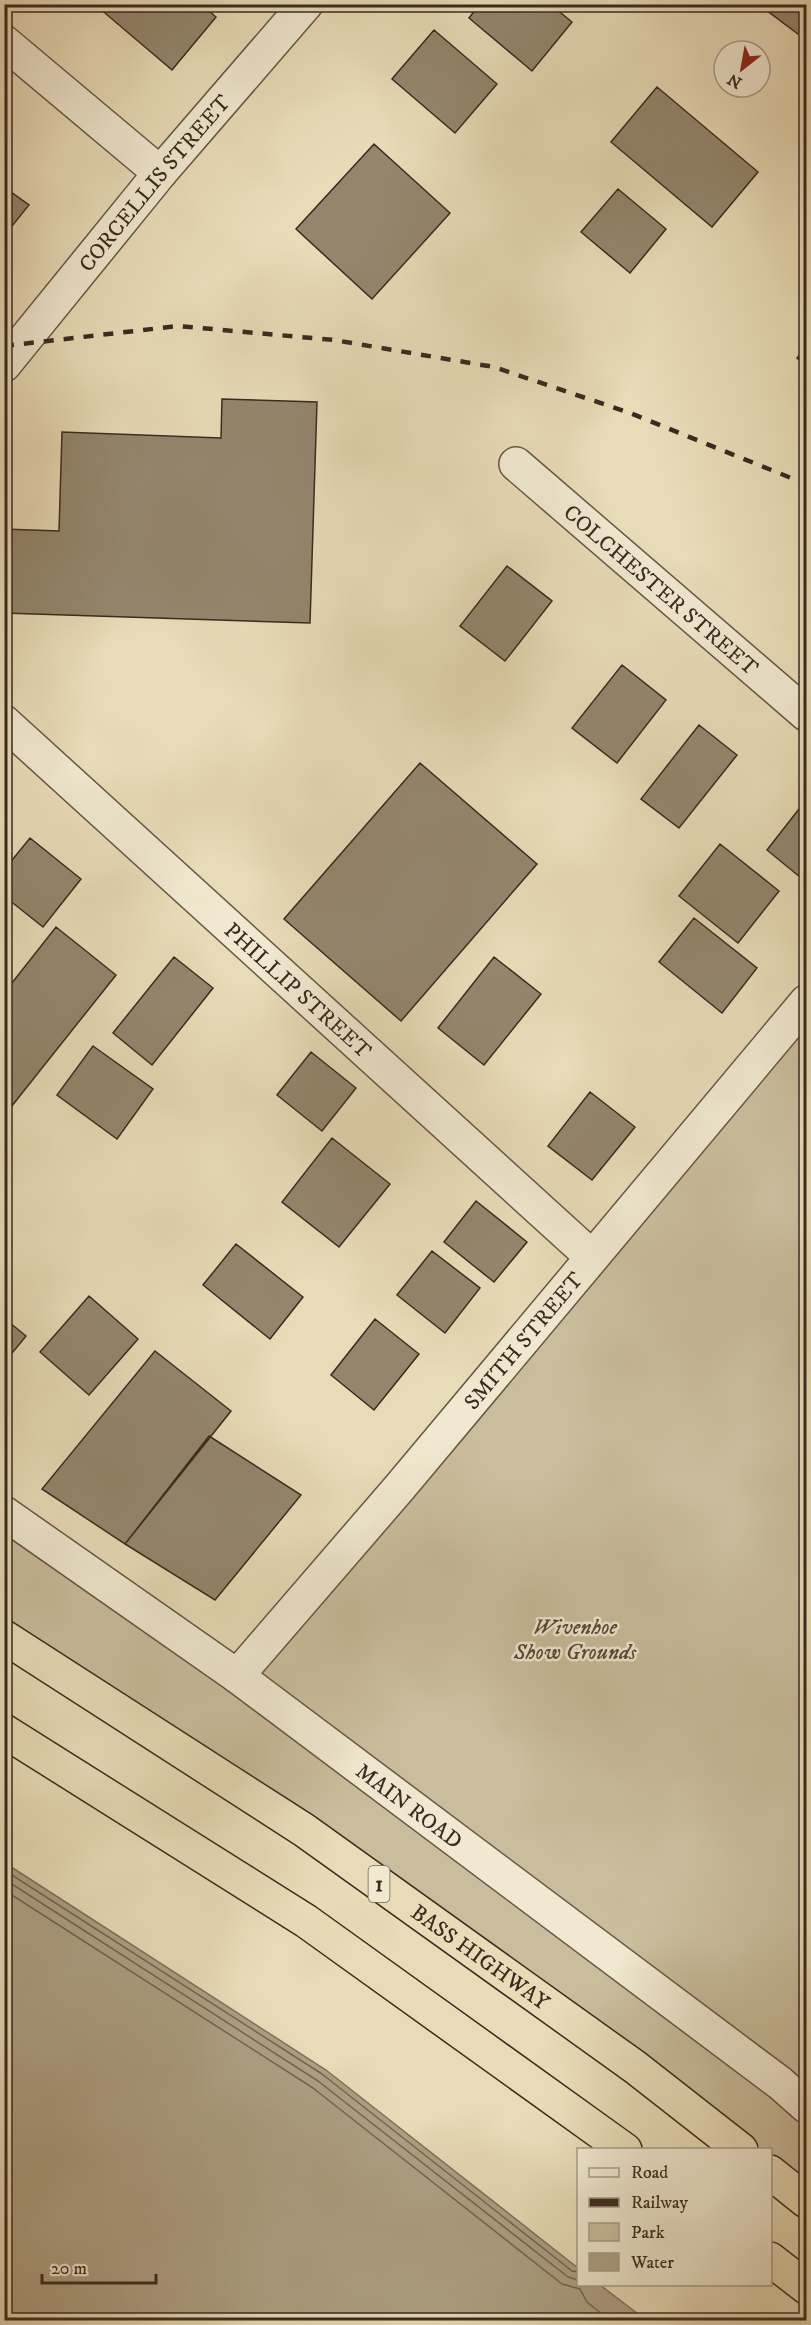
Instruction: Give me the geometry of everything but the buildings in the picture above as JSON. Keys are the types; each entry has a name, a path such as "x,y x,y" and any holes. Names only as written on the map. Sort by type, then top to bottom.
{"highway":[{"name":"BASS HIGHWAY","path":"4,1637 304,1830 635,2067 738,2148"},
{"path":"4,1731 306,1921 622,2148"},
{"path":"772,2173 807,2200"},
{"path":"772,2260 807,2287"}],"street":[{"name":"CORCELLIS STREET","path":"4,365 160,173 306,4"},
{"path":"4,42 160,173"},
{"name":"COLCHESTER STREET","path":"516,464 807,714"},
{"name":"PHILLIP STREET","path":"4,722 592,1257"},
{"name":"SMITH STREET","path":"237,1676 400,1487 807,1002"},
{"name":"MAIN ROAD","path":"4,1513 237,1676 499,1870 807,2106"}],"green space":[{"name":"Wivenhoe Show Grounds","path":"806,1002 806,2201 772,2173 772,2148 740,2148 5,1637 4,1513 237,1676"}],"water":[{"path":"5,1863 326,2070 577,2267 577,2286 601,2286 646,2320 5,2320"}],"railway":[{"path":"4,346 178,326 334,340 494,367 630,413 806,484"}]}
